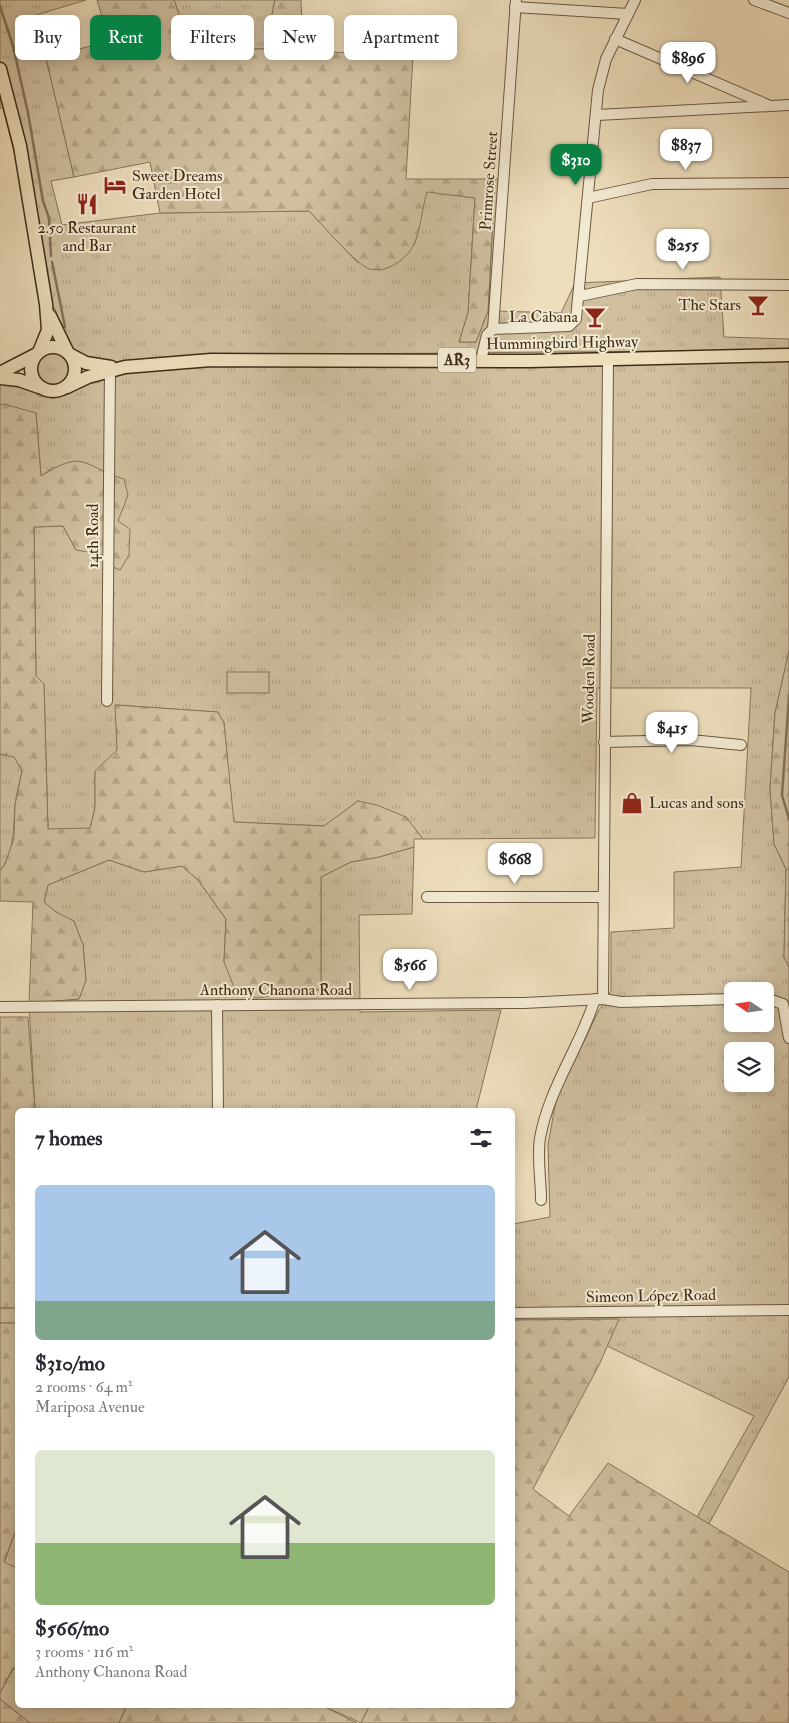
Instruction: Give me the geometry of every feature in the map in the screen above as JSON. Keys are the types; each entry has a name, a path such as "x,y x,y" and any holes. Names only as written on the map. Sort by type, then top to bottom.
{"main road":[{"path":"0,69 20,146 46,304 48,330 32,362 32,376 40,388"},
{"path":"0,378 19,380 53,392 67,387 72,382 76,368 46,304"},
{"path":"0,373 37,353 53,347 69,353"},
{"name":"Hummingbird Highway","path":"69,353 94,366 125,367 211,360 608,360 789,355"},
{"name":"Hummingbird Highway","path":"67,387 88,377 125,367"}],"street":[{"path":"493,328 568,326 576,318 580,296 601,73 615,39 635,0"},
{"path":"754,0 789,13"},
{"path":"516,4 628,14"},
{"name":"Primrose Street","path":"481,360 486,335 493,328 516,4"},
{"path":"615,39 770,106"},
{"path":"596,115 789,105"},
{"path":"588,198 652,184 789,183"},
{"path":"580,296 637,284 789,285"},
{"name":"Wooden Road","path":"599,999 602,897 608,360"},
{"name":"14th Road","path":"107,702 110,370"},
{"path":"604,742 691,740 741,745"},
{"path":"427,897 602,897"},
{"path":"541,1200 538,1155 543,1122 550,1100 599,999"},
{"name":"Anthony Chanona Road","path":"0,1006 524,1003 599,999 621,1002 724,999"},
{"path":"774,1001 784,1004 789,1038"},
{"path":"217,1005 218,1108"},
{"name":"Simeon López Road","path":"515,1313 789,1310"}],"green space":[{"path":"0,0 86,0 36,15 15,15 15,60 47,60 74,177 51,181 62,225 160,213 309,211 358,263 415,243 426,191 475,198 468,313 459,342 476,342 488,311 495,179 506,179 496,311 561,313 575,283 720,277 724,337 789,339 789,350 229,355 102,363 92,361 83,357 70,344 61,327 55,308 44,310 25,196 3,108 0,108"},
{"path":"97,0 174,0 179,15 171,15 171,60 254,60 254,49 264,49 264,60 334,60 334,52 344,52 344,60 413,60 406,179 495,179 488,311 476,342 459,342 468,313 475,198 427,192 418,232 411,250 396,264 377,270 364,266 357,260 309,211 160,213 150,162 74,177 46,60 80,60 80,49 90,46 90,60 161,60 161,15 101,15"},
{"path":"174,0 275,0 272,15 264,15 264,49 254,49 254,15 179,15"},
{"path":"275,0 301,0 302,15 272,15"},
{"path":"52,352 64,357 69,369 64,381 52,386 40,381 35,369 40,357"},
{"path":"789,359 789,651 775,713 770,789 774,844 786,869 784,957 789,967 789,1377 709,1524 697,1517 754,1416 607,1346 618,1319 515,1320 515,1224 550,1217 548,1145 556,1100 598,1012 611,991 611,932 674,928 674,872 741,867 751,688 597,688 595,838 423,839 405,817 358,801 325,826 233,822 224,723 218,712 116,705 117,750 95,772 95,808 90,829 48,830 44,684 36,677 34,527 63,526 76,550 118,521 54,467 41,476 36,413 0,405 0,382 29,388 39,396 54,398 68,394 84,383 106,375 164,367"},
{"path":"4,404 36,413 41,476 67,463 83,462 124,479 128,495 118,521 130,529 129,555 120,570 107,564 105,555 76,550 63,526 34,527 36,676 44,684 48,829 90,828 95,808 95,771 117,750 115,705 218,712 224,723 234,822 324,826 358,801 377,805 406,817 423,839 414,839 414,847 379,857 351,862 321,877 321,989 256,998 235,990 224,962 226,919 198,880 182,866 144,872 109,860 48,885 44,902 56,912 74,921 83,945 86,980 79,999 29,1003 33,902 0,901 0,871 5,864 14,838 15,805 22,771 14,757 0,754 0,405"},
{"path":"789,651 789,967 784,957 786,869 774,844 770,789 775,713"},
{"path":"227,672 269,672 269,693 227,693"},
{"path":"0,754 14,756 22,771 16,802 11,848 0,871"},
{"path":"414,847 412,914 359,915 360,1012 501,1010 476,1108 35,1108 29,1003 79,999 86,980 83,945 74,922 56,912 44,902 48,885 109,860 144,872 182,866 198,880 226,919 224,962 321,989 321,877 351,862 379,857"},
{"path":"0,1017 28,1017 35,1108 15,1108 15,1308 0,1308"},
{"path":"0,1308 15,1308 15,1323 0,1323"},
{"path":"619,1319 600,1363 533,1489 569,1516 608,1463 789,1572 789,1723 361,1723 368,1708 515,1708 515,1320"},
{"path":"0,1323 15,1323 15,1532 4,1562 15,1567 15,1668 13,1668 0,1693"},
{"path":"15,1533 15,1567 4,1563"},
{"path":"14,1668 15,1708 126,1708 119,1723 30,1723 0,1699 0,1693"},
{"path":"0,1699 30,1723 0,1723"},
{"path":"126,1708 327,1708 357,1723 119,1723"},
{"path":"328,1708 368,1708 361,1723"}],"waterway":[{"path":"0,6 13,46 28,113 43,201 49,218 51,256"},
{"path":"52,262 65,327"},
{"path":"789,696 782,795 789,819"}],"place":[{"name":"Sweet Dreams Garden Hotel","path":"115,185"},
{"name":"2.50 Restaurant and Bar","path":"87,204"},
{"name":"The Stars","path":"758,305"},
{"name":"La Cabana","path":"595,317"},
{"name":"Lucas and sons","path":"632,803"}]}
